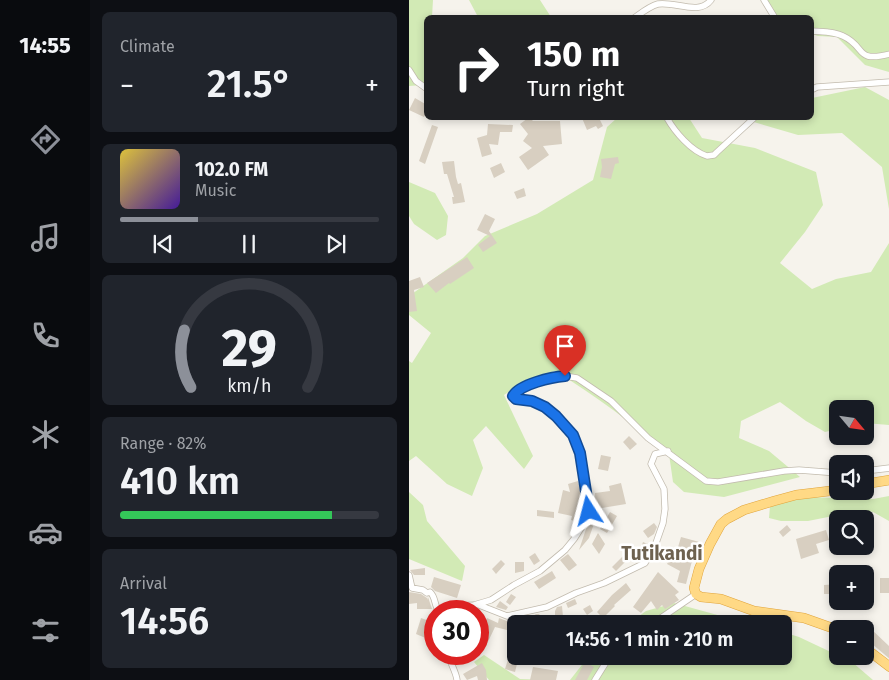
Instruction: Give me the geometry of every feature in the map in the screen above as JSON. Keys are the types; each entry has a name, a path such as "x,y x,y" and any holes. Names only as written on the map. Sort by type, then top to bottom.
{"highway":[{"path":"874,482 889,480"},
{"path":"829,491 774,500 744,510 727,519 717,531 695,582 697,594 704,598 724,600 753,611 804,618 829,627"},
{"path":"874,655 889,667"}],"street":[{"path":"639,15 658,4 699,7 708,4 711,0"},
{"path":"764,0 773,15"},
{"path":"814,31 843,36 867,57 872,58 889,54"},
{"path":"409,70 424,87"},
{"path":"814,88 889,82"},
{"path":"668,120 694,148 707,156 715,154 751,120"},
{"path":"489,600 498,597 514,585 540,571 554,559 585,525 589,511 576,439 549,409 536,403 515,399 513,396 517,391 549,378 574,377 598,391 616,405 645,436 710,482 799,470 829,472"},
{"path":"489,609 503,616 547,607 576,593 604,584 645,563 653,551 659,535 665,503 664,490 652,469 651,461 657,453 668,451"},
{"path":"874,470 889,468"},
{"path":"409,575 412,588 423,590 427,593 430,592 433,594 434,600"},
{"path":"666,615 697,594"},
{"path":"453,665 457,680"},
{"path":"595,680 604,665"}],"green space":[{"path":"409,0 433,0 432,15 424,15 424,82 423,85 409,86"},
{"path":"469,0 540,0 550,15 477,15"},
{"path":"762,0 889,0 889,72 865,65 837,37 814,35 814,15 775,15"},
{"path":"865,87 889,100 889,209 882,167 842,133 798,135 747,120 814,120 814,98"},
{"path":"615,120 690,120 702,138 755,148 816,172 823,205 805,232 780,263 812,289 836,279 871,272 889,243 889,425 874,424 874,400 829,400 829,431 825,432 780,402 741,421 739,438 769,451 800,477 724,497 684,492 673,482 669,454 613,410 555,371 526,380 504,395 533,456 524,469 486,426 473,440 483,468 472,496 447,484 416,456 409,461 409,361 412,363 431,333 409,315 409,296 463,258 485,236 537,214 593,180 607,127"},
{"path":"409,182 435,193 448,216 446,235 437,240 414,224 409,216"},
{"path":"409,492 423,505 427,521 465,566 462,581 409,559"},
{"path":"889,496 889,521 874,513 874,510 829,510 829,517 808,521 781,521 769,518 770,506 805,497 829,498 829,500 874,499"},
{"path":"674,603 717,615 640,615 646,611"},
{"path":"792,635 829,651 829,665 856,665 873,680 570,680 582,665 792,665"},
{"path":"489,658 520,679 551,680 489,680 476,665 489,665"}],"building":[{"path":"415,98 424,103 424,117 409,110"},
{"path":"525,120 560,121 562,144 543,146 549,155 528,170 519,157 532,148 523,141 528,134 520,124"},
{"path":"583,120 600,120 603,126 598,129 596,126 587,130"},
{"path":"488,124 513,125 512,132 500,132 498,145 489,144 492,154 482,157 477,138 487,135"},
{"path":"432,125 438,127 425,164 419,161"},
{"path":"618,157 619,163 615,164 611,179 600,177 601,159"},
{"path":"454,161 456,177 458,184 461,183 465,202 453,204 452,197 454,197 447,174 444,174 442,162"},
{"path":"501,163 505,172 494,178 490,168"},
{"path":"524,188 526,196 517,199 514,192"},
{"path":"485,214 495,219 489,231 497,243 483,252 478,245 490,236 477,230"},
{"path":"467,257 474,268 450,284 436,293 427,283"},
{"path":"420,277 424,287 414,290 417,311 409,312 409,281"},
{"path":"629,436 637,444 630,450 623,442"},
{"path":"601,455 611,457 608,471 598,469"},
{"path":"578,481 584,502 579,522 571,520 572,516 558,513 563,490 570,492 568,484"},
{"path":"621,483 626,504 596,509 595,493 610,491 609,486"},
{"path":"537,510 554,512 554,518 537,516"},
{"path":"593,510 598,512 589,538 579,550 586,529 592,519"},
{"path":"610,512 617,516 607,533 600,529"},
{"path":"654,523 657,527 654,534 648,538 643,531"},
{"path":"787,525 791,530 783,537 779,532"},
{"path":"826,530 829,540 816,544 819,553 801,559 796,539"},
{"path":"598,533 605,544 599,554 592,544"},
{"path":"681,537 703,543 695,562 692,561 686,584 677,582 680,571 667,564 673,552 676,554"},
{"path":"643,542 650,545 643,558 638,556"},
{"path":"535,553 540,561 534,565 529,557"},
{"path":"626,553 630,557 616,571 612,567"},
{"path":"568,554 577,565 569,571 560,560"},
{"path":"501,560 505,564 496,574 492,569"},
{"path":"515,562 524,562 524,571 515,573"},
{"path":"425,568 425,575 414,575 410,570"},
{"path":"552,571 556,578 539,589 534,582"},
{"path":"658,572 679,592 675,595 679,600 665,609 662,605 657,610 651,601 641,613 633,607"},
{"path":"434,577 461,585 457,598 435,591 431,587"},
{"path":"880,578 890,578 890,593 880,593"},
{"path":"626,583 631,590 606,615 600,615 597,612"},
{"path":"824,585 829,585 829,594 824,594"},
{"path":"409,592 421,594 427,598 427,600 424,600 424,609 417,609 417,603 409,604"},
{"path":"511,594 516,597 510,605 506,602"},
{"path":"575,599 577,604 568,608 566,603"},
{"path":"500,601 508,607 506,610 496,607"},
{"path":"590,605 593,611 587,615 583,609"},
{"path":"562,606 563,615 555,615 557,607"},
{"path":"421,618 424,619 424,637 416,634"},
{"path":"499,618 507,621 507,630 495,627 489,640 489,619 498,623"},
{"path":"874,632 890,647 890,659 874,646"},
{"path":"507,663 507,665 517,665 515,672 505,669"},
{"path":"479,665 483,665 486,670 487,680 478,680 477,676 467,680 463,674"},
{"path":"583,665 594,667 587,680 575,680"},
{"path":"533,667 558,671 556,680 530,680"}],"district":[{"name":"Tutikandi","path":"662,553"}],"route":[{"path":"565,376 540,381 515,392 513,396 516,399 532,401 545,407 573,435 580,453 589,511"}]}
